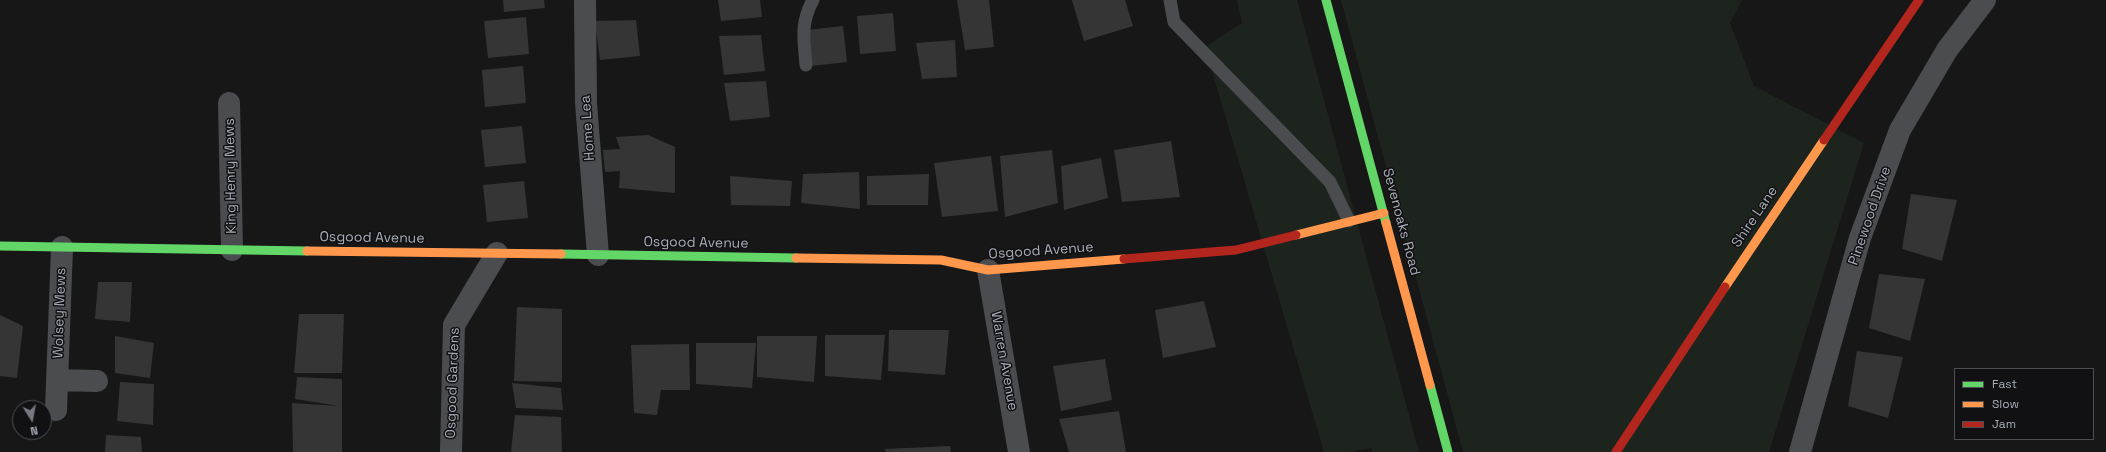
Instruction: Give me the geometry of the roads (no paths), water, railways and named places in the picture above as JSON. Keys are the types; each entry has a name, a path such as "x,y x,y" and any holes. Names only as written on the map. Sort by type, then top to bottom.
{"street":[{"name":"Home Lea","path":"585,0 586,103 598,256"},
{"name":"Sevenoaks Road","path":"1326,0 1448,452"},
{"name":"Shire Lane","path":"1616,452 1748,252 1919,0"},
{"name":"Pinewood Drive","path":"1800,452 1860,238 1900,130 1947,50 1985,0"},
{"name":"King Henry Mews","path":"229,103 232,250"},
{"name":"Osgood Avenue","path":"0,246 941,260 988,270 1236,250 1384,213"},
{"name":"Wolsey Mews","path":"56,410 62,247"},
{"name":"Osgood Gardens","path":"451,452 454,325 497,254"},
{"name":"Warren Avenue","path":"988,270 1019,452"},
{"path":"58,380 97,381"}],"lane":[{"path":"806,65 803,27 808,10 813,0"},
{"path":"1170,0 1174,22 1330,182 1349,221"}]}
